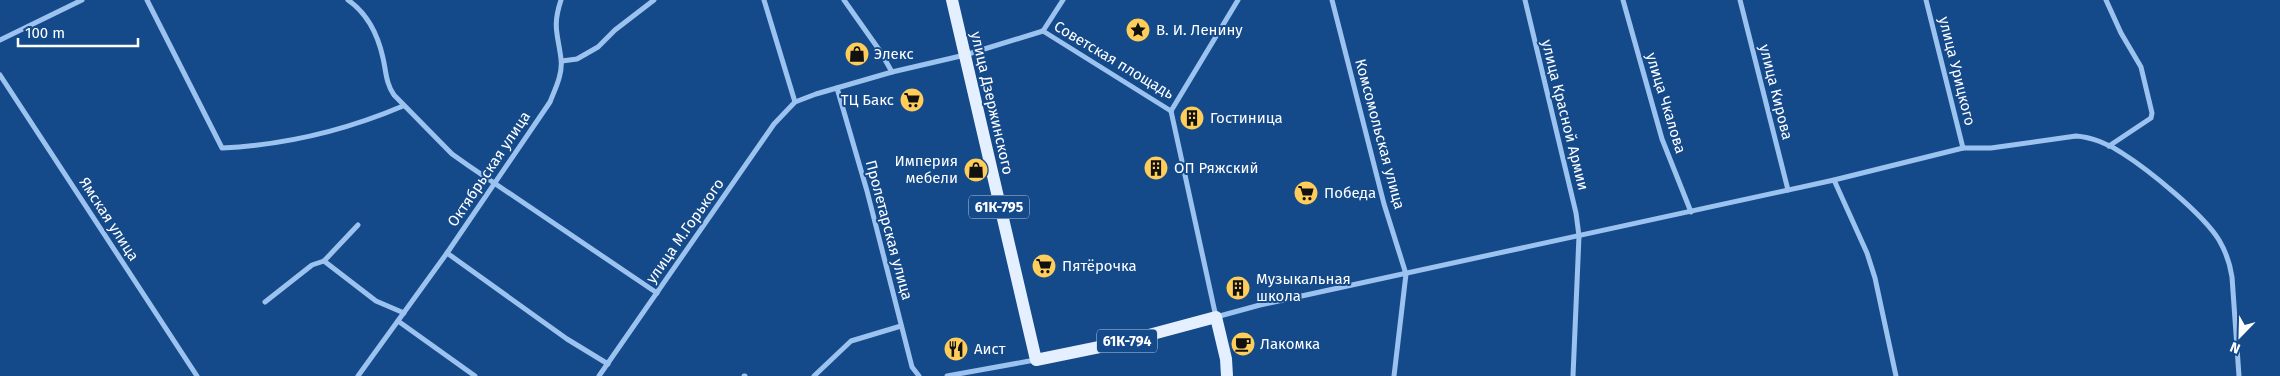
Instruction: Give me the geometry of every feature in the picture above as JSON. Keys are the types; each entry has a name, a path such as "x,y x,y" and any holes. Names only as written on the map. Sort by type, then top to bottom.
{"main road":[{"name":"улица Дзержинского","path":"952,0 1036,360"},
{"name":"61К-794","path":"1036,360 1119,343 1216,317"},
{"path":"1216,317 1226,359 1227,376"}],"street":[{"path":"0,40 82,0"},
{"path":"147,0 222,148 256,147 313,137 366,121 403,106"},
{"path":"348,0 370,22 378,42 388,84 403,106 452,154 658,293"},
{"path":"561,0 555,28 562,61 577,59 598,47 622,24 654,0"},
{"path":"764,0 795,102 892,72 965,55 1043,31"},
{"path":"844,0 880,51 892,72"},
{"name":"Советская площадь","path":"1063,0 1043,31 1171,111 1238,0"},
{"name":"Комсомольская улица","path":"1332,0 1384,204 1406,274"},
{"name":"улица Красной Армии","path":"1524,0 1576,213 1579,236 1572,376"},
{"name":"улица Чкалова","path":"1623,0 1659,130 1691,212"},
{"name":"улица Кирова","path":"1740,0 1788,190"},
{"name":"улица Урицкого","path":"1926,0 1964,148"},
{"path":"2106,0 2121,33 2141,67 2152,113 2151,118 2109,146"},
{"name":"Октябрьская улица","path":"358,376 447,253 494,181 550,102 559,80 562,61"},
{"name":"Ямская улица","path":"0,75 197,376"},
{"name":"Пролетарская улица","path":"837,88 867,190 912,367 919,376"},
{"name":"улица М.Горького","path":"599,376 774,124 795,102"},
{"path":"1171,111 1216,317 1260,305 1834,180 1964,148 1998,147 2087,136 2121,152 2191,208 2219,240 2230,263 2239,376"},
{"path":"1834,180 1867,253 1875,278 1896,376"},
{"path":"265,302 312,265 324,261 358,225"},
{"path":"447,253 560,334 608,364"},
{"path":"324,261 376,301 404,313"},
{"path":"1394,376 1406,274"},
{"path":"398,321 475,376"},
{"path":"814,376 851,342 901,326"},
{"path":"947,376 1036,360"}],"place":[{"name":"В. И. Ленину","path":"1138,30"},
{"name":"Элекс","path":"857,54"},
{"name":"ТЦ Бакс","path":"912,100"},
{"name":"Гостиница","path":"1192,118"},
{"name":"ОП Ряжский","path":"1156,168"},
{"name":"Империя мебели","path":"976,170"},
{"name":"Победа","path":"1306,193"},
{"name":"Пятёрочка","path":"1044,266"},
{"name":"Музыкальная школа","path":"1238,288"},
{"name":"Лакомка","path":"1243,344"},
{"name":"Аист","path":"956,349"}]}
